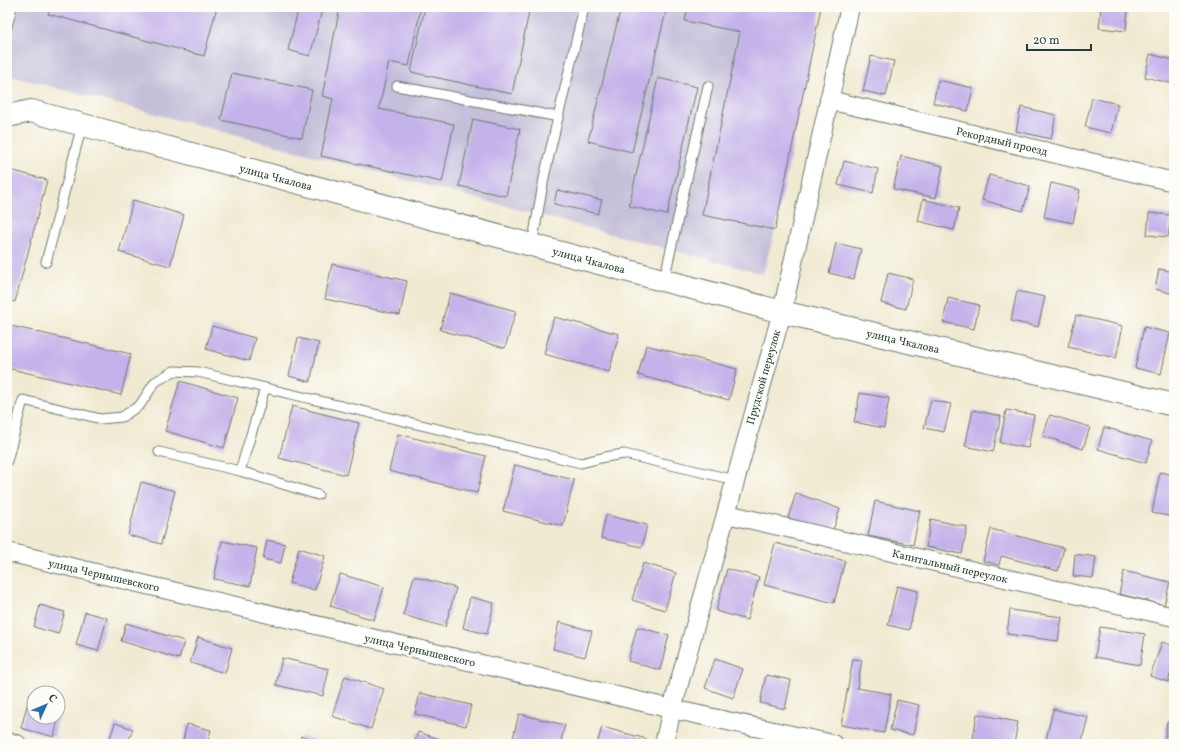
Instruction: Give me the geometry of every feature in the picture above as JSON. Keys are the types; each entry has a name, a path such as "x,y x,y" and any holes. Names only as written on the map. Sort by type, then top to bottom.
{"street":[{"name":"Прудской переулок","path":"664,744 672,709 782,312 850,7"},
{"name":"Рекордный проезд","path":"829,100 1174,182"},
{"name":"улица Чкалова","path":"7,116 31,111 782,312 1174,405"},
{"name":"Капитальный переулок","path":"726,514 1174,617"},
{"name":"улица Чернышевского","path":"7,552 672,709 833,744"},
{"path":"7,742 17,744"}],"lane":[{"path":"7,26 12,7"},
{"path":"532,245 545,173 584,7"},
{"path":"397,86 559,117"},
{"path":"664,280 708,86"},
{"path":"46,262 82,125"},
{"path":"7,461 23,400 100,419 122,417 140,405 155,382 174,371 198,372 581,463 624,454 735,480"},
{"path":"240,471 265,388"},
{"path":"159,452 240,471 318,495"}],"shaded area":[{"path":"7,7 821,7 775,230 763,274 7,75"}],"building":[{"path":"50,7 217,7 204,56 48,14"},
{"path":"299,7 310,7 322,10 310,56 288,50"},
{"path":"340,7 421,7 409,66 389,62 379,109 454,124 442,182 321,156 333,99 322,96"},
{"path":"425,7 530,7 512,94 411,72"},
{"path":"621,7 667,7 632,152 588,141"},
{"path":"688,7 821,7 775,230 702,215 740,32 685,21"},
{"path":"1101,7 1128,7 1126,31 1099,28"},
{"path":"1150,54 1174,60 1174,84 1145,77"},
{"path":"871,56 894,61 886,96 863,91"},
{"path":"232,73 312,90 302,138 221,120"},
{"path":"658,78 697,87 667,215 629,206"},
{"path":"938,80 973,88 968,111 933,103"},
{"path":"1092,98 1118,104 1111,133 1085,127"},
{"path":"1021,107 1056,115 1051,139 1016,131"},
{"path":"473,119 520,129 506,196 459,186"},
{"path":"901,156 943,166 936,198 893,189"},
{"path":"844,161 878,169 873,193 838,185"},
{"path":"7,169 47,180 15,302 7,299"},
{"path":"989,175 1030,186 1023,211 982,200"},
{"path":"1051,183 1080,190 1073,223 1044,217"},
{"path":"557,190 602,200 598,214 554,204"},
{"path":"923,199 959,208 954,230 918,221"},
{"path":"133,200 184,215 170,266 119,252"},
{"path":"1149,213 1171,215 1168,237 1147,235"},
{"path":"836,243 861,249 854,279 829,273"},
{"path":"332,264 407,281 400,315 325,299"},
{"path":"1159,269 1174,272 1174,294 1155,289"},
{"path":"888,273 913,279 906,309 881,303"},
{"path":"1017,291 1045,297 1038,327 1011,321"},
{"path":"450,293 516,311 505,348 440,330"},
{"path":"948,298 979,305 974,329 943,322"},
{"path":"1076,315 1123,326 1116,358 1068,347"},
{"path":"554,317 619,334 609,372 544,354"},
{"path":"7,325 131,354 121,395 7,368"},
{"path":"212,326 255,338 249,361 206,349"},
{"path":"1144,327 1170,333 1161,374 1135,368"},
{"path":"298,338 319,343 310,382 289,376"},
{"path":"646,345 737,369 729,400 638,375"},
{"path":"180,381 238,398 224,448 165,431"},
{"path":"860,393 889,398 884,428 854,422"},
{"path":"931,400 951,404 944,432 924,428"},
{"path":"292,406 359,423 346,475 279,458"},
{"path":"973,410 1001,416 993,452 965,446"},
{"path":"1006,410 1034,415 1028,448 1000,443"},
{"path":"1050,415 1090,427 1083,449 1043,436"},
{"path":"1104,427 1152,441 1146,463 1098,449"},
{"path":"398,434 486,456 477,493 389,471"},
{"path":"515,465 574,480 563,526 503,511"},
{"path":"1160,472 1174,475 1174,517 1152,513"},
{"path":"141,482 175,491 161,544 128,535"},
{"path":"796,493 840,509 832,533 788,518"},
{"path":"875,501 920,511 913,545 868,536"},
{"path":"606,515 647,525 642,547 601,538"},
{"path":"931,519 967,527 962,554 926,547"},
{"path":"991,529 1064,548 1058,571 1001,556 999,565 983,561"},
{"path":"267,540 285,544 281,563 263,559"},
{"path":"222,541 257,548 250,586 214,579"},
{"path":"775,543 845,561 834,603 764,585"},
{"path":"299,548 325,556 315,590 289,583"},
{"path":"1075,554 1096,557 1093,578 1073,576"},
{"path":"643,563 676,573 665,610 632,600"},
{"path":"727,569 759,577 747,620 716,611"},
{"path":"1124,571 1170,582 1164,605 1119,594"},
{"path":"340,574 384,587 374,620 330,606"},
{"path":"414,576 456,588 445,627 403,615"},
{"path":"897,586 918,591 909,630 888,625"},
{"path":"470,597 494,603 487,634 463,628"},
{"path":"40,605 65,612 58,634 34,627"},
{"path":"1010,610 1062,617 1058,641 1007,634"},
{"path":"85,612 107,618 98,651 76,645"},
{"path":"559,622 592,631 585,657 553,649"},
{"path":"126,623 184,641 179,659 121,641"},
{"path":"637,627 669,635 660,670 628,661"},
{"path":"1100,627 1145,634 1140,665 1095,657"},
{"path":"198,637 232,648 225,673 190,663"},
{"path":"1162,642 1174,646 1174,664 1168,682 1150,676"},
{"path":"282,658 329,669 323,696 276,685"},
{"path":"715,659 743,669 733,698 705,688"},
{"path":"853,659 862,660 857,688 891,694 884,733 841,725"},
{"path":"766,675 791,680 785,709 760,703"},
{"path":"345,676 384,689 371,729 332,716"},
{"path":"420,693 471,705 466,726 415,714"},
{"path":"897,700 919,705 913,735 890,730"},
{"path":"26,709 26,725 57,725 54,737 21,728"},
{"path":"1053,709 1088,717 1081,744 1064,744 1046,740"},
{"path":"519,714 565,725 560,744 519,744 512,742"},
{"path":"977,714 1018,722 1014,744 972,744"},
{"path":"1167,722 1174,723 1174,744 1164,744"},
{"path":"115,723 133,729 127,744 108,744"},
{"path":"187,724 211,730 207,744 182,744"},
{"path":"602,727 647,739 645,744 597,744"},
{"path":"418,732 446,741 445,744 414,744"},
{"path":"301,736 326,744 299,744"}]}
